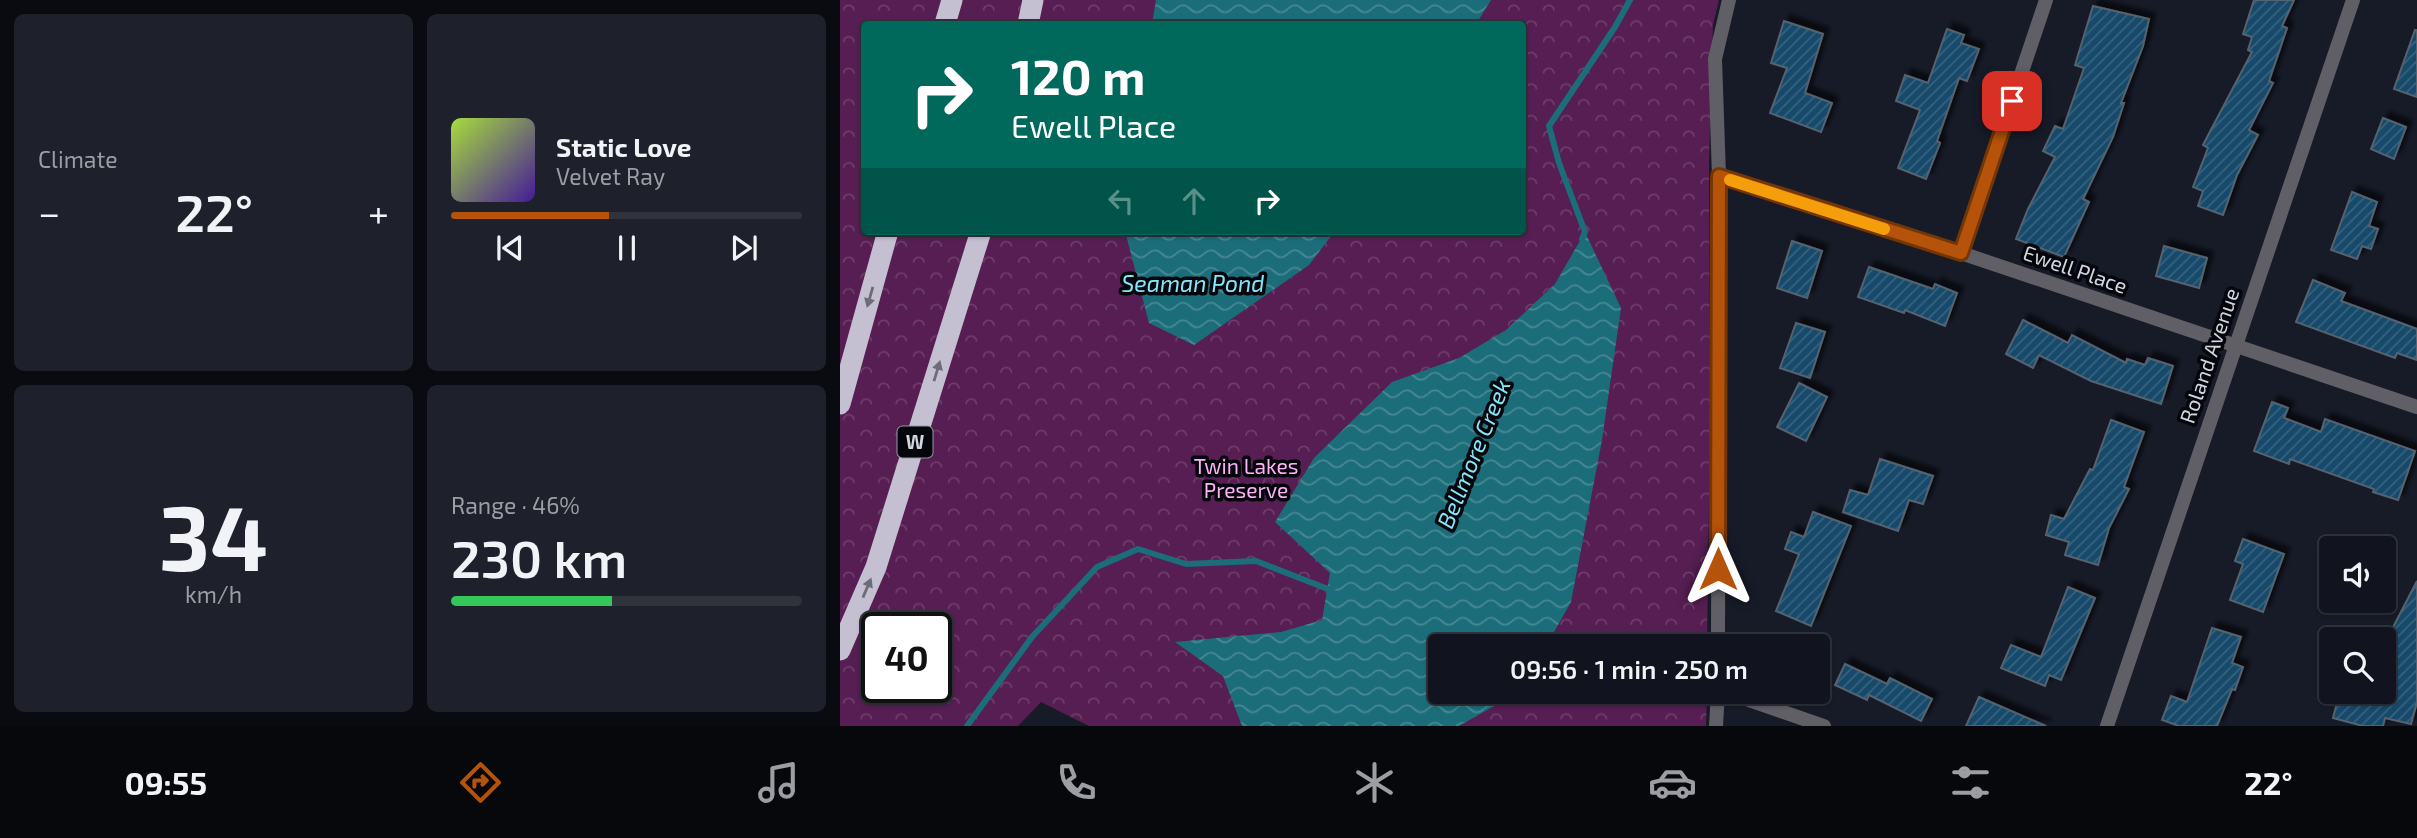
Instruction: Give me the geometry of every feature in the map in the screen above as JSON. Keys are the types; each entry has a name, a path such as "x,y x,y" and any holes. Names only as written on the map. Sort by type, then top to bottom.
{"highway":[{"path":"946,21 952,0"},
{"path":"1028,21 1032,0"},
{"path":"840,404 887,235"},
{"name":"W","path":"840,650 876,567 980,235"}],"street":[{"path":"1718,634 1719,176 1714,60 1729,0"},
{"path":"1961,253 2046,0"},
{"name":"Roland Avenue","path":"2107,726 2353,0"},
{"name":"Ewell Place","path":"1719,176 1961,253 2417,407"},
{"path":"1716,726 1719,704"},
{"path":"1759,704 1824,726"}],"green space":[{"name":"Twin Lakes Preserve","path":"840,0 1719,0 1713,25 1709,162 1707,634 1428,634 1428,704 1707,704 1706,726 1089,726 1041,702 1018,726 840,726"}],"water":[{"path":"1156,0 1491,0 1478,21 1152,21"},
{"path":"1585,232 1621,308 1602,440 1571,602 1553,634 1428,634 1428,704 1498,704 1459,726 1242,726 1223,676 1175,642 1281,632 1322,620 1330,573 1275,522 1314,458 1392,382 1459,358 1506,330 1555,284"},
{"name":"Seaman Pond","path":"1126,235 1332,235 1309,265 1194,345 1149,323"}],"building":[{"path":"2254,0 2294,0 2282,26 2287,28 2269,81 2273,83 2249,130 2258,135 2237,175 2223,215 2198,206 2203,191 2193,187 2208,148 2203,145 2252,52 2248,50 2252,37 2243,34"},
{"path":"2093,6 2149,19 2143,46 2121,103 2124,103 2113,137 2083,199 2089,202 2064,257 2016,239 2055,157 2043,151 2055,126 2063,129 2084,68 2075,65"},
{"path":"1784,21 1823,34 1805,93 1832,103 1821,132 1770,113 1787,68 1771,63"},
{"path":"1947,29 1964,35 1961,43 1979,49 1967,81 1959,78 1937,141 1940,143 1926,179 1898,168 1920,110 1896,101 1905,75 1928,83"},
{"path":"2417,30 2417,97 2394,89"},
{"path":"2383,118 2406,127 2394,159 2371,149"},
{"path":"2352,192 2377,202 2369,226 2378,229 2371,249 2362,246 2357,259 2331,250"},
{"path":"1792,241 1822,251 1807,298 1777,288"},
{"path":"2164,246 2207,258 2199,288 2156,276"},
{"path":"1869,267 1933,289 1935,284 1957,293 1945,326 1905,310 1904,313 1858,297"},
{"path":"2313,280 2345,293 2341,301 2417,329 2417,360 2397,353 2395,358 2296,322"},
{"path":"2023,320 2068,343 2072,335 2126,363 2127,359 2145,365 2148,358 2173,366 2161,404 2091,381 2039,355 2033,368 2006,354"},
{"path":"1796,323 1825,332 1810,378 1780,368"},
{"path":"1799,383 1827,397 1806,441 1777,427"},
{"path":"2272,402 2288,408 2284,418 2321,432 2325,419 2415,451 2398,500 2290,459 2289,464 2254,451"},
{"path":"2111,420 2144,432 2124,487 2129,489 2109,528 2098,565 2065,555 2069,542 2046,535 2051,515 2064,519 2090,469 2093,470"},
{"path":"1880,459 1933,476 1923,504 1909,500 1898,531 1843,512 1850,490 1868,495"},
{"path":"1813,512 1851,526 1811,626 1776,611 1799,554 1785,549 1791,532 1804,537"},
{"path":"2243,539 2284,554 2263,612 2230,600 2243,564 2235,561"},
{"path":"2417,581 2417,702 2411,724 2385,718 2383,726 2363,726 2333,718 2337,704 2396,704 2396,627 2393,627"},
{"path":"2068,587 2095,598 2061,680 2049,675 2045,686 2001,668 2011,645 2041,657"},
{"path":"2212,628 2241,637 2232,663 2243,667 2217,726 2179,726 2162,720 2171,696 2187,702"},
{"path":"1845,664 1887,684 1890,678 1932,699 1921,721 1869,695 1867,700 1835,685"},
{"path":"1979,697 2046,726 1966,726"}],"waterway":[{"name":"Bellmore Creek","path":"1582,239 1585,232 1559,163 1549,126 1630,0"},
{"name":"Bellmore Creek","path":"967,726 1032,637 1097,567 1138,549 1186,564 1256,561 1328,589 1333,588"}],"slow traffic":[{"path":"1730,180 1884,229"}],"route":[{"path":"1718,569 1719,176 1961,253 2012,101"}]}
